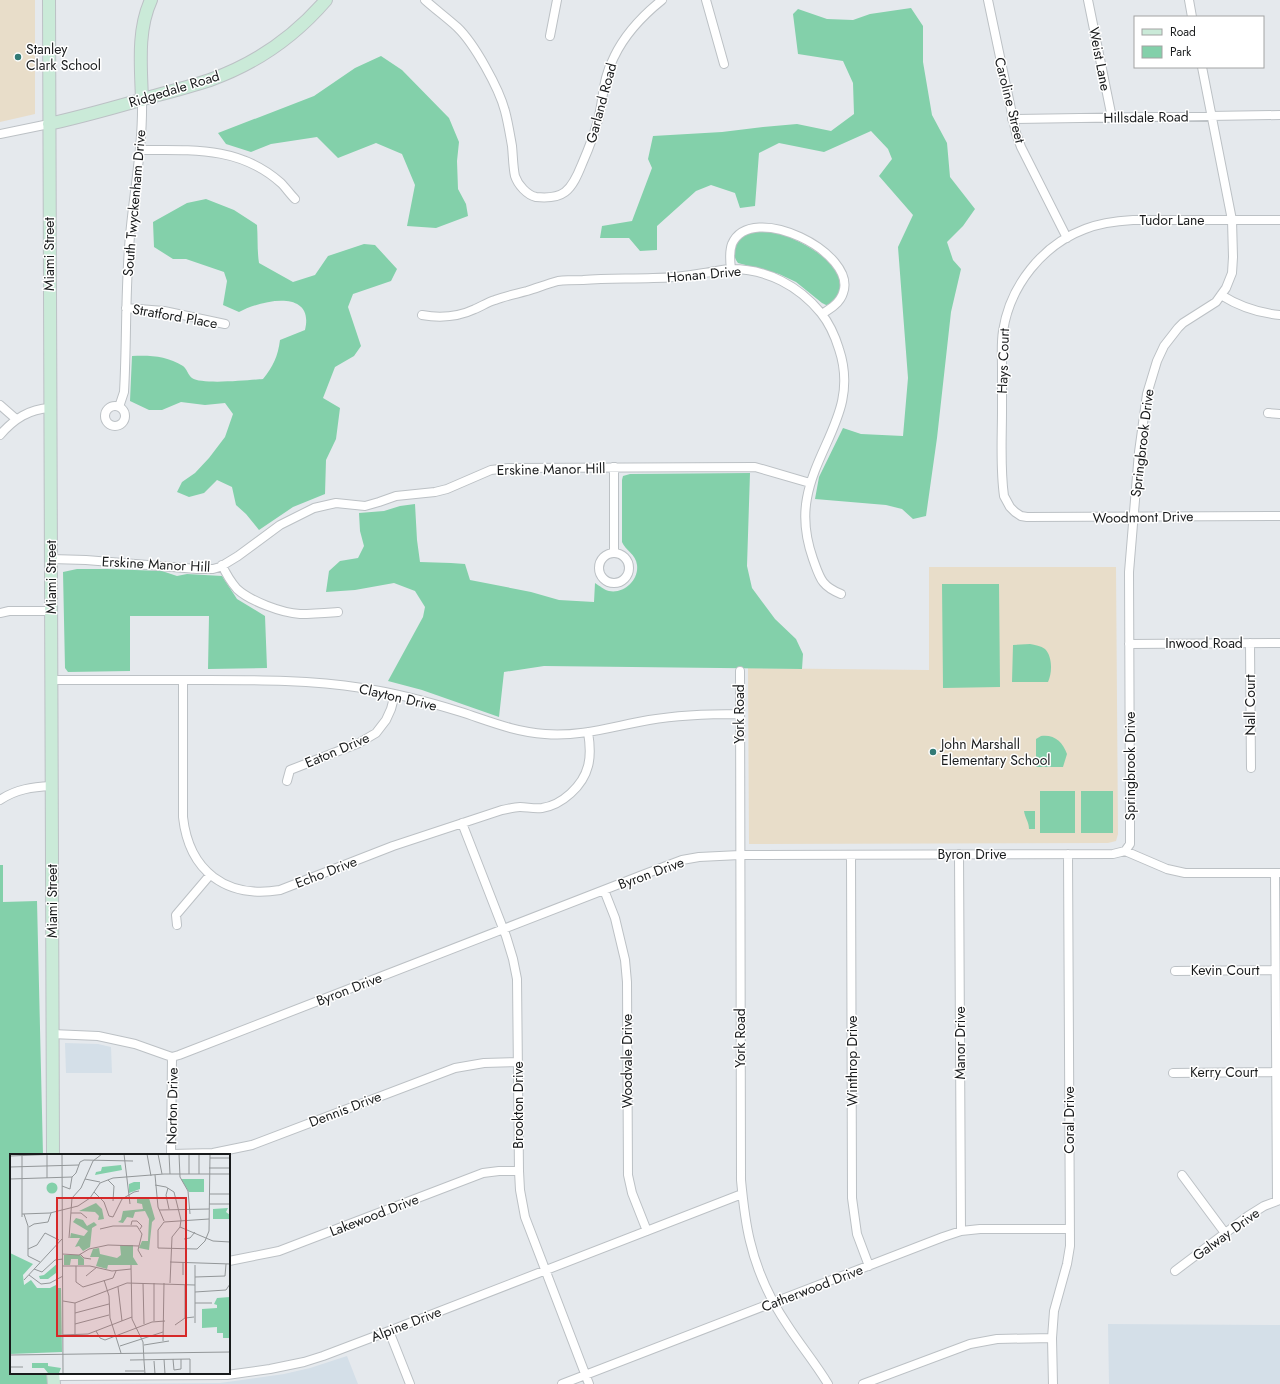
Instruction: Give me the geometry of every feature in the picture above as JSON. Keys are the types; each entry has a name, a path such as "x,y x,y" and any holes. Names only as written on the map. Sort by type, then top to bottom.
{"street":[{"name":"Miami Street","path":"49,0 53,1154"},
{"name":"South Twyckenham Drive","path":"119,407 124,392 126,308 130,235 140,150 142,117 141,38 147,8 151,0"},
{"name":"Ridgedale Road","path":"0,134 49,124 142,100 210,80 256,59 293,33 326,0"},
{"name":"Garland Road","path":"425,0 466,36 489,74 505,111 514,168 518,183 532,196 553,198 566,192 576,179 594,133 599,115 605,80 614,56 636,24 645,14 662,0"},
{"path":"550,36 557,0"},
{"path":"706,0 724,64"},
{"name":"Caroline Street","path":"988,0 1012,119 1020,146 1067,238"},
{"name":"Weist Lane","path":"1088,0 1112,118"},
{"path":"1189,0 1192,16"},
{"name":"Springbrook Drive","path":"1125,851 1130,844 1128,572 1142,423 1148,388 1157,361 1164,346 1178,328 1192,317 1209,308 1221,296 1226,288 1232,272 1232,220 1202,68"},
{"name":"Hillsdale Road","path":"1012,119 1280,116"},
{"path":"140,150 204,151 237,157 252,163 268,173 281,183 295,199"},
{"name":"Tudor Lane","path":"1067,238 1085,229 1115,221 1280,220"},
{"path":"731,269 731,251 733,244 739,235 744,231 751,228 764,227 773,228 799,236 812,243 829,257 841,271 844,279 843,293 839,301 822,314"},
{"name":"Hays Court","path":"1010,506 1004,496 1003,488 1002,341 1005,321 1015,293 1031,268 1045,253 1056,244 1067,238"},
{"name":"Honan Drive","path":"422,315 435,318 465,313 493,300 560,281 665,277 731,269 755,271 779,280 804,295 822,314 835,338 844,372 843,394 838,416 810,484 806,502 805,524 807,540 823,583 828,589 841,594"},
{"path":"1221,296 1241,307 1254,311 1280,315"},
{"name":"Stratford Place","path":"126,308 164,311 224,324"},
{"path":"0,405 16,419"},
{"path":"0,435 16,419 32,411 50,408"},
{"path":"1268,413 1280,414"},
{"path":"614,467 614,553"},
{"name":"Erskine Manor Hill","path":"51,559 213,569 238,556 292,518 324,505 336,503 365,506 396,496 435,492 447,489 491,470 508,468 755,467 810,484"},
{"name":"Woodmont Drive","path":"1010,506 1021,516 1027,517 1280,516"},
{"path":"222,565 232,583 243,594 270,606 301,614 338,612"},
{"path":"0,613 10,611 51,611"},
{"name":"Nall Court","path":"1250,643 1251,768"},
{"name":"Inwood Road","path":"1129,644 1280,643"},
{"name":"York Road","path":"740,671 742,1194 749,1240 764,1282 788,1326 815,1363 828,1384"},
{"name":"Clayton Drive","path":"51,680 289,680 362,688 395,694 453,710 513,730 558,735 588,732 649,720 680,716 739,714"},
{"name":"Echo Drive","path":"183,680 183,817 186,836 192,851 210,875 228,886 247,891 266,892 280,890 379,851 512,808 543,808 551,806 567,796 577,786 586,772 590,755 588,732"},
{"name":"Eaton Drive","path":"286,781 290,770 359,743 376,734 386,720 395,694"},
{"path":"0,800 21,790 33,787 52,786"},
{"name":"Brookton Drive","path":"462,823 503,929 513,959 517,979 519,1171 520,1190 526,1217 589,1384"},
{"path":"1125,851 1167,869 1185,873 1278,873 1275,970 1278,1200"},
{"name":"Byron Drive","path":"172,1056 192,1050 682,860 699,857 740,855 1113,854 1125,851"},
{"name":"Manor Drive","path":"959,854 961,1231"},
{"name":"Coral Drive","path":"1053,1384 1052,1338 1056,1300 1067,1264 1070,1246 1068,854"},
{"name":"Winthrop Drive","path":"851,855 852,1203 857,1234 868,1266"},
{"path":"177,925 176,914 210,875"},
{"name":"Woodvale Drive","path":"604,890 615,918 625,960 627,982 628,1175 632,1193 647,1230"},
{"name":"Kevin Court","path":"1175,971 1275,970"},
{"path":"52,1034 89,1035 113,1038 172,1056"},
{"name":"Norton Drive","path":"171,1154 172,1056"},
{"name":"Dennis Drive","path":"171,1154 213,1153 252,1145 455,1068 484,1063 518,1062"},
{"name":"Kerry Court","path":"1173,1072 1276,1072"},
{"name":"Lakewood Drive","path":"230,1261 286,1248 483,1173 519,1171"},
{"path":"1182,1175 1225,1233"},
{"name":"Alpine Drive","path":"54,1378 172,1374 228,1375 248,1373 289,1365 323,1356 742,1194"},
{"name":"Galway Drive","path":"1175,1271 1264,1206 1278,1200"},
{"name":"Catherwood Drive","path":"562,1384 961,1231 980,1229 1070,1229"},
{"path":"389,1331 410,1384"},
{"path":"863,1384 970,1344 997,1340 1052,1338"}],"shaded area":[{"name":"Stanley Clark School","path":"0,0 35,0 35,114 0,122"},
{"name":"John Marshall Elementary School","path":"929,567 1116,567 1118,834 1116,841 1108,843 749,844 748,668 929,670"},
{"path":"65,1043 98,1044 111,1047 112,1073 66,1073"},
{"path":"1108,1324 1280,1325 1280,1384 1109,1384"},
{"path":"347,1356 358,1384 66,1384 220,1383 284,1374 310,1368"}],"green space":[{"path":"911,8 923,26 923,62 932,115 947,143 950,177 975,209 963,226 947,242 953,260 961,269 951,312 937,438 926,516 913,519 902,509 886,505 815,499 819,477 843,428 861,434 903,436 908,378 898,247 913,215 879,176 892,159 888,149 871,131 824,152 779,143 759,153 755,206 740,208 735,193 711,185 696,191 657,226 657,250 640,251 629,238 600,238 602,226 632,221 652,168 648,159 653,136 722,132 797,124 831,131 854,114 853,83 843,61 798,54 793,14 798,9 827,19 853,20 870,14"},
{"path":"381,56 402,70 449,118 459,142 457,161 458,189 466,204 468,216 436,228 407,226 415,185 402,154 376,143 338,158 317,137 271,144 251,152 226,144 218,133 314,96 355,68"},
{"path":"206,199 234,210 257,225 259,263 293,282 315,275 328,256 364,244 375,245 397,269 391,281 353,294 348,307 361,346 354,356 335,367 323,398 340,408 336,439 326,460 325,494 293,507 259,530 246,514 236,505 232,487 217,480 204,493 189,497 177,492 182,482 195,473 225,437 233,414 225,403 205,405 181,402 162,410 149,410 130,401 132,356 152,356 171,360 183,366 192,378 197,380 226,382 263,379 270,370 274,361 280,340 305,330 306,317 302,308 294,303 272,301 239,312 223,305 227,281 224,272 186,259 173,259 154,247 153,222 187,203"},
{"path":"759,231 778,233 789,237 819,253 827,261 839,278 840,289 832,304 826,305 822,303 796,282 779,274 738,263 735,259 734,250 738,242 745,235"},
{"path":"750,473 747,566 752,588 775,619 796,639 803,654 802,669 544,666 504,672 499,717 422,690 388,681 423,617 425,607 415,591 394,583 355,590 326,592 329,571 340,561 358,558 364,546 360,531 359,513 384,511 400,506 415,504 420,562 465,564 470,580 531,592 559,600 594,602 595,583 604,589 615,591 625,588 636,576 637,565 635,558 622,542 623,476 630,474"},
{"path":"77,569 162,571 177,576 187,574 222,576 237,599 265,616 267,668 208,669 209,616 130,616 130,671 68,672 65,668 63,572"},
{"path":"942,584 999,584 1000,687 943,688"},
{"path":"1030,644 1042,647 1048,652 1051,666 1048,682 1012,682 1013,645"},
{"path":"1041,736 1050,736 1063,746 1067,754 1063,767 1036,767 1036,739"},
{"path":"1040,791 1075,791 1075,833 1040,833"},
{"path":"1081,791 1113,791 1113,833 1081,833"},
{"path":"1024,811 1035,811 1035,829 1029,829"},
{"path":"0,865 3,865 3,902 37,901 43,1154 10,1154 10,1374 47,1374 47,1384 0,1384"}],"place":[{"name":"Stanley Clark School","path":"18,57"},
{"name":"John Marshall Elementary School","path":"933,752"}]}
